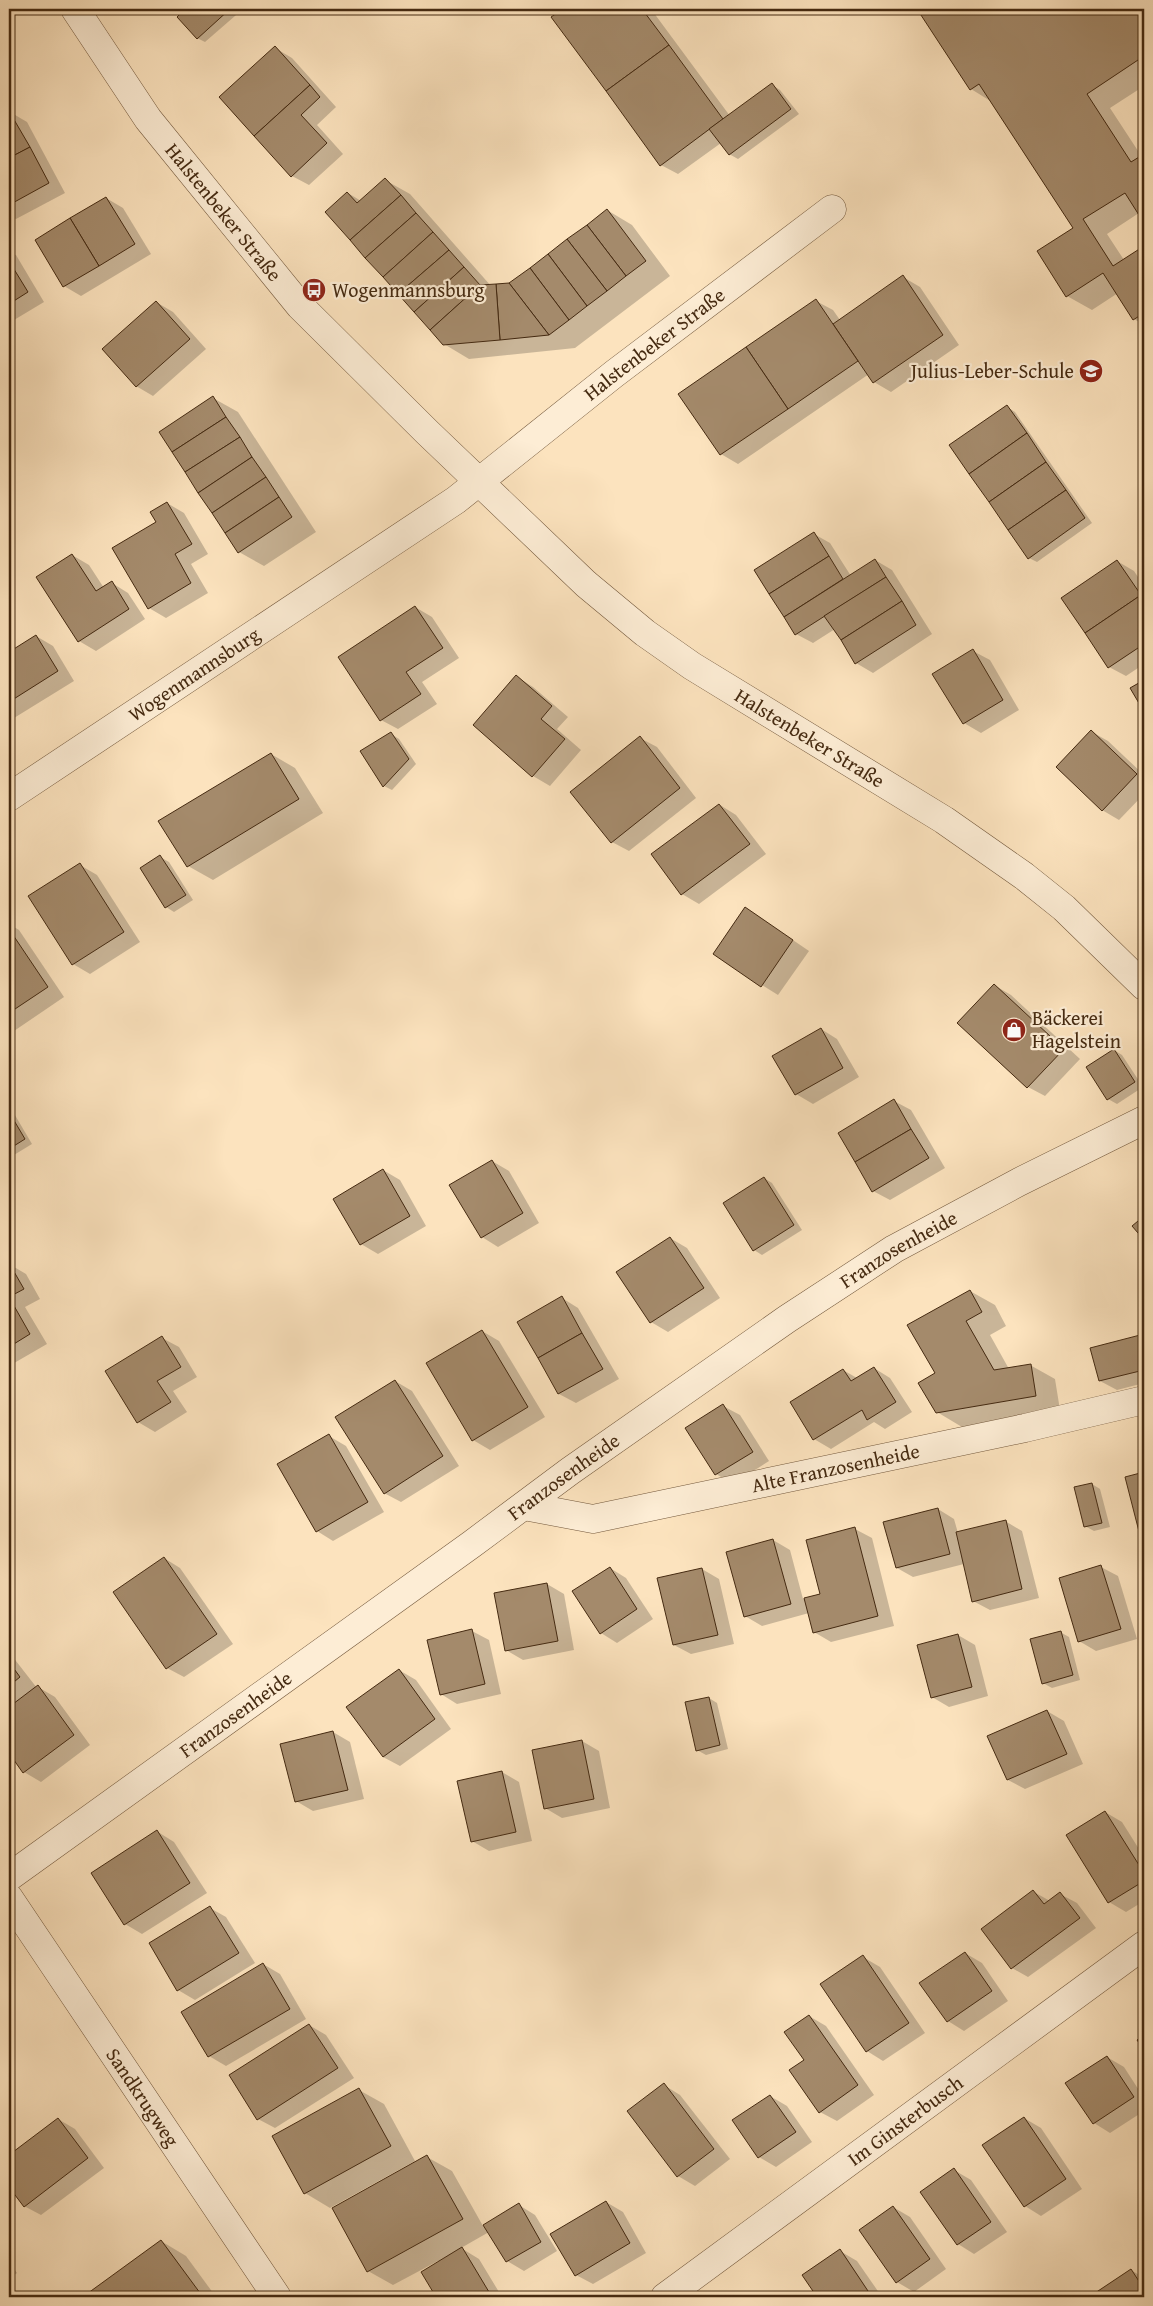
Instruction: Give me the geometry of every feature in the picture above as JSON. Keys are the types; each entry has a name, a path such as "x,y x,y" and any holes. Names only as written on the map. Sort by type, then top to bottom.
{"street":[{"name":"Halstenbeker Straße","path":"75,9 148,119 300,306 586,584 646,633 737,694 944,820 1001,860 1064,908 1144,986"},
{"name":"Halstenbeker Straße","path":"479,482 614,374 832,209"},
{"name":"Wogenmannsburg","path":"9,796 299,606 479,482"},
{"name":"Franzosenheide","path":"9,1877 570,1471 786,1319 894,1249 1019,1182 1144,1120"},
{"name":"Alte Franzosenheide","path":"524,1506 593,1519 1016,1430 1144,1400"},
{"name":"Sandkrugweg","path":"9,1898 277,2297"},
{"name":"Im Ginsterbusch","path":"665,2297 1144,1945"}],"building":[{"path":"185,9 230,9 197,39 177,17"},
{"path":"563,9 642,9 669,45 606,91 551,17"},
{"path":"917,9 1144,9 1144,69 1138,60 1087,94 1131,162 1144,154 1144,223 1125,193 1083,219 1113,266 1144,246 1144,313 1133,320 1103,273 1066,297 1037,251 1073,228 979,84 970,90"},
{"path":"669,45 723,119 660,166 606,91"},
{"path":"275,46 310,85 254,136 219,97"},
{"path":"772,83 791,109 729,155 709,129"},
{"path":"310,85 320,97 301,115 327,143 291,177 254,136"},
{"path":"9,111 30,147 9,158"},
{"path":"30,147 49,183 9,205 9,158"},
{"path":"385,178 401,195 350,240 325,212 347,192 357,203"},
{"path":"401,195 416,213 365,258 350,240"},
{"path":"106,197 135,244 99,266 70,218"},
{"path":"607,209 646,261 626,276 587,225"},
{"path":"416,213 433,232 383,277 365,258"},
{"path":"70,218 99,266 63,287 35,240"},
{"path":"587,225 626,276 607,291 567,239"},
{"path":"433,232 449,250 398,294 383,277"},
{"path":"567,239 607,291 587,306 548,254"},
{"path":"449,250 464,267 414,312 398,294"},
{"path":"548,254 587,306 569,320 530,268"},
{"path":"9,261 28,292 9,304"},
{"path":"464,267 480,285 430,330 414,312"},
{"path":"530,268 569,320 549,335 509,283"},
{"path":"903,275 943,335 873,383 833,324"},
{"path":"509,283 549,335 500,340 496,284"},
{"path":"496,284 500,340 443,345 430,330 480,285"},
{"path":"816,299 858,361 788,409 746,347"},
{"path":"156,301 190,339 136,387 102,349"},
{"path":"746,347 788,409 720,455 678,394"},
{"path":"213,396 226,417 172,452 159,432"},
{"path":"1007,405 1027,433 969,474 949,445"},
{"path":"226,417 240,437 185,472 172,452"},
{"path":"1027,433 1046,462 989,502 969,474"},
{"path":"240,437 252,457 198,493 185,472"},
{"path":"252,457 266,477 212,513 198,493"},
{"path":"1046,462 1066,490 1008,530 989,502"},
{"path":"266,477 279,497 225,533 212,513"},
{"path":"1066,490 1085,518 1028,559 1008,530"},
{"path":"279,497 292,517 238,553 225,533"},
{"path":"167,502 192,544 175,554 191,583 148,609 112,548 156,522 150,512"},
{"path":"814,532 829,556 769,594 754,570"},
{"path":"72,554 96,591 112,581 129,609 78,642 36,577"},
{"path":"829,556 843,579 784,617 769,594"},
{"path":"875,559 886,577 795,635 784,617"},
{"path":"1117,560 1141,595 1085,633 1061,598"},
{"path":"886,577 902,601 841,640 824,616"},
{"path":"1141,595 1144,600 1144,644 1108,668 1085,633"},
{"path":"902,601 916,625 855,664 841,640"},
{"path":"415,606 443,648 406,672 421,694 380,721 338,657"},
{"path":"36,635 58,671 9,702 9,652"},
{"path":"973,649 1003,700 963,724 932,674"},
{"path":"516,675 552,706 541,719 565,739 532,777 473,725"},
{"path":"1144,680 1144,709 1143,710 1130,688"},
{"path":"1091,730 1137,774 1102,811 1056,767"},
{"path":"391,732 409,759 383,787 360,751"},
{"path":"640,736 680,788 611,843 570,792"},
{"path":"271,753 299,799 187,867 158,821"},
{"path":"719,804 750,844 681,895 651,854"},
{"path":"160,855 186,895 165,908 140,868"},
{"path":"80,863 124,932 72,965 28,896"},
{"path":"745,907 793,940 761,987 713,954"},
{"path":"9,929 48,987 9,1013"},
{"path":"994,984 1064,1049 1027,1088 957,1023"},
{"path":"821,1028 843,1068 795,1095 772,1056"},
{"path":"1114,1049 1135,1082 1107,1100 1086,1067"},
{"path":"894,1099 911,1129 855,1162 838,1133"},
{"path":"9,1112 25,1139 9,1149"},
{"path":"911,1129 929,1158 872,1192 855,1162"},
{"path":"492,1160 523,1213 481,1238 449,1185"},
{"path":"383,1169 410,1216 360,1245 333,1199"},
{"path":"764,1177 794,1225 753,1251 723,1203"},
{"path":"1144,1216 1144,1240 1132,1226"},
{"path":"670,1237 704,1288 650,1323 616,1272"},
{"path":"9,1263 24,1289 9,1297"},
{"path":"970,1290 982,1312 966,1321 994,1370 1031,1364 1036,1396 936,1413 918,1383 935,1373 907,1325"},
{"path":"562,1296 582,1333 538,1358 517,1322"},
{"path":"9,1297 30,1334 9,1347"},
{"path":"482,1330 528,1407 472,1441 426,1363"},
{"path":"582,1333 603,1369 558,1394 538,1358"},
{"path":"1144,1334 1144,1370 1099,1381 1090,1348"},
{"path":"162,1336 181,1367 157,1381 171,1402 137,1423 105,1371"},
{"path":"874,1367 896,1402 867,1420 862,1410 813,1440 790,1402 843,1369 851,1381"},
{"path":"395,1380 443,1456 384,1494 335,1417"},
{"path":"723,1404 753,1452 715,1475 685,1428"},
{"path":"329,1434 368,1502 316,1532 277,1464"},
{"path":"1144,1472 1144,1551 1125,1477"},
{"path":"1092,1483 1102,1523 1084,1527 1074,1487"},
{"path":"938,1508 950,1554 896,1568 883,1522"},
{"path":"1006,1520 1022,1589 972,1602 956,1532"},
{"path":"855,1527 878,1616 813,1633 804,1598 820,1594 806,1540"},
{"path":"773,1539 791,1604 744,1617 726,1552"},
{"path":"164,1557 217,1634 166,1669 113,1592"},
{"path":"1101,1565 1121,1629 1078,1642 1059,1578"},
{"path":"610,1567 637,1609 600,1634 572,1591"},
{"path":"702,1568 718,1635 673,1645 657,1578"},
{"path":"547,1583 558,1641 505,1651 494,1593"},
{"path":"472,1629 485,1684 440,1695 427,1640"},
{"path":"1061,1631 1073,1675 1042,1684 1030,1639"},
{"path":"958,1634 972,1687 931,1698 917,1645"},
{"path":"9,1662 20,1677 9,1686"},
{"path":"399,1669 435,1719 383,1757 346,1707"},
{"path":"38,1685 74,1735 23,1773 9,1753 9,1707"},
{"path":"709,1697 720,1745 696,1751 685,1702"},
{"path":"1047,1710 1067,1754 1007,1780 987,1736"},
{"path":"333,1731 348,1790 295,1802 280,1744"},
{"path":"582,1740 594,1799 544,1809 532,1750"},
{"path":"502,1771 516,1832 471,1842 457,1781"},
{"path":"1105,1811 1144,1873 1144,1881 1108,1903 1066,1835"},
{"path":"157,1830 190,1883 124,1925 91,1873"},
{"path":"1033,1890 1044,1904 1060,1892 1080,1918 1011,1969 981,1929"},
{"path":"210,1906 239,1953 177,1991 149,1943"},
{"path":"965,1952 992,1991 947,2022 919,1983"},
{"path":"863,1955 909,2023 866,2052 820,1984"},
{"path":"263,1963 290,2009 208,2057 181,2012"},
{"path":"809,2015 858,2085 819,2113 789,2070 804,2060 784,2032"},
{"path":"309,2024 338,2068 257,2120 229,2075"},
{"path":"1144,2035 1144,2050 1137,2040"},
{"path":"1107,2056 1134,2097 1093,2124 1065,2083"},
{"path":"664,2083 714,2149 677,2177 627,2111"},
{"path":"359,2088 391,2146 304,2194 272,2136"},
{"path":"770,2095 796,2132 758,2158 732,2120"},
{"path":"1024,2117 1066,2179 1024,2207 982,2145"},
{"path":"58,2118 88,2158 24,2207 9,2187 9,2155"},
{"path":"427,2155 463,2219 367,2272 332,2208"},
{"path":"954,2168 991,2222 957,2245 920,2192"},
{"path":"606,2201 630,2243 575,2276 550,2234"},
{"path":"519,2203 541,2242 506,2262 483,2225"},
{"path":"893,2206 930,2259 896,2283 859,2230"},
{"path":"161,2240 203,2297 84,2296"},
{"path":"462,2247 492,2297 436,2297 421,2272"},
{"path":"840,2249 872,2297 817,2297 802,2275"},
{"path":"1131,2269 1144,2289 1144,2297 1089,2297"},
{"path":"391,2292 394,2297 383,2297"}],"place":[{"name":"Wogenmannsburg","path":"314,290"},
{"name":"Julius-Leber-Schule","path":"1091,371"},
{"name":"Bäckerei Hagelstein","path":"1014,1030"}]}
